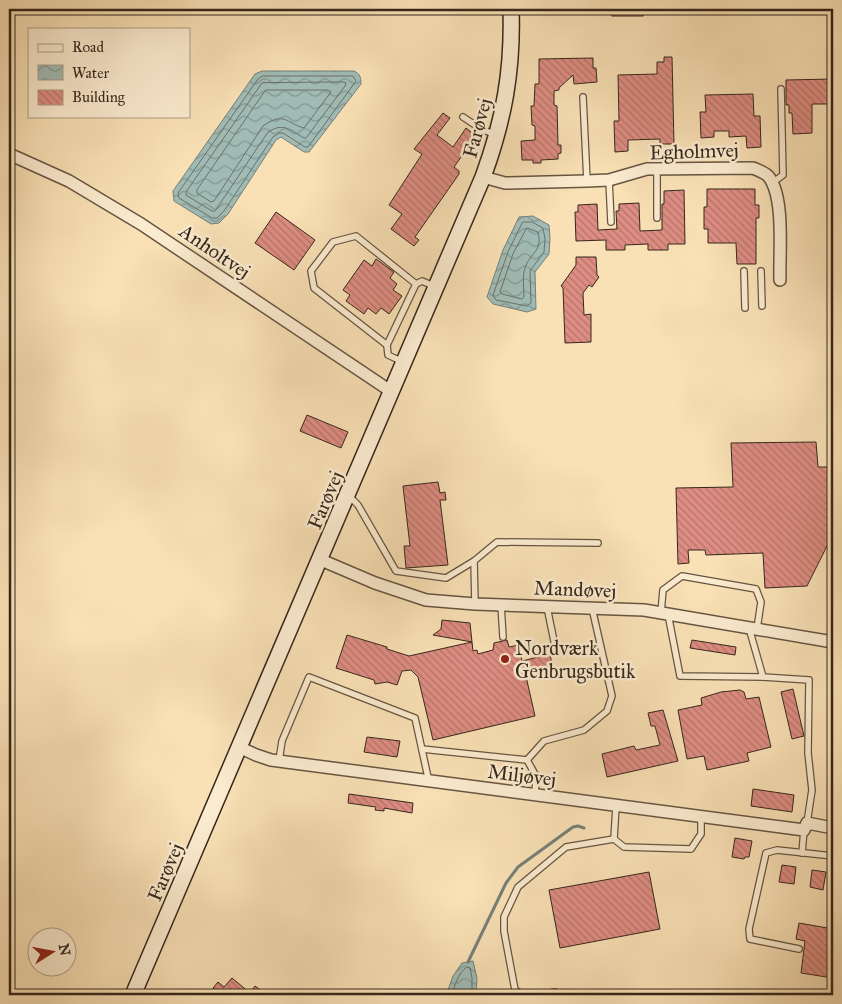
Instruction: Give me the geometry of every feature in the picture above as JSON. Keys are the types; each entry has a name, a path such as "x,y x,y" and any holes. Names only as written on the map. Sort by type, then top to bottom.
{"street":[{"name":"Farøvej","path":"133,995 321,560 483,178 504,112 510,74 511,9"},
{"name":"Anholtvej","path":"9,154 69,181 141,224 392,392"},
{"name":"Egholmvej","path":"483,178 505,183 587,181 608,180 647,169 752,168 768,175 772,183"},
{"path":"772,183 779,203 780,280"},
{"name":"Mandøvej","path":"321,560 375,583 426,600 475,604 644,610 833,642"},
{"name":"Miljøvej","path":"239,747 256,755 279,761 701,817 806,827"},
{"path":"806,827 833,828"}],"lane":[{"path":"772,183 783,175 781,89"},
{"path":"583,97 587,181"},
{"path":"463,117 481,130 497,136"},
{"path":"657,169 657,218"},
{"path":"608,180 611,222"},
{"path":"387,345 314,288 311,271 333,242 356,236 416,284"},
{"path":"744,271 745,308"},
{"path":"761,271 762,306"},
{"path":"405,362 388,355 387,345 416,284 422,281 437,288"},
{"path":"348,496 358,505 396,571 446,578 474,561 497,542 598,543"},
{"path":"474,561 475,604"},
{"path":"763,677 753,629 760,602 756,588 682,576 663,590 664,613 680,676 763,677 809,680 808,753 812,790 802,853"},
{"path":"501,605 503,637"},
{"path":"547,606 556,651"},
{"path":"527,760 544,741 584,730 606,711 612,696 592,608"},
{"path":"279,761 282,741 309,677 415,718 429,782"},
{"path":"422,748 527,760"},
{"path":"527,760 536,776 535,796"},
{"path":"614,839 616,806"},
{"path":"523,995 515,990 504,931 504,916 518,887 566,846 614,839 624,847 690,850 701,834 701,817"},
{"path":"799,949 750,939 749,929 766,853 777,850 833,856"},
{"path":"540,995 555,992"}],"water":[{"path":"262,71 354,71 360,76 361,84 309,152 304,152 281,137 276,140 228,214 219,223 211,224 174,201 173,191 255,74"},
{"path":"533,216 549,225 550,239 549,254 535,272 536,309 527,312 493,304 487,297 503,250 519,217"},
{"path":"473,961 477,978 476,995 448,995 453,976 462,963"}],"building":[{"path":"612,9 643,9 643,16 612,16"},
{"path":"664,57 672,57 674,144 660,144 660,139 628,140 628,151 615,152 614,121 619,121 618,75 657,74 657,62 664,62"},
{"path":"593,58 593,68 596,68 597,82 574,84 573,75 559,90 554,91 554,105 557,106 558,145 561,145 561,153 558,154 558,159 541,160 541,163 533,163 533,160 522,160 521,141 535,140 535,126 532,125 531,106 534,106 535,84 539,84 539,59"},
{"path":"833,79 833,104 812,104 812,133 793,134 792,113 789,113 789,105 786,105 786,80"},
{"path":"753,94 754,116 760,116 761,147 747,148 746,136 729,137 729,131 714,131 714,137 701,138 700,112 706,112 705,95"},
{"path":"443,113 450,118 437,135 453,147 466,128 476,136 454,167 459,171 459,174 415,237 419,240 414,246 391,229 402,214 389,205 422,154 414,149"},
{"path":"707,189 755,189 755,205 759,205 759,218 756,218 756,264 737,264 736,243 708,243 708,229 704,229 704,207 707,207"},
{"path":"684,190 685,244 668,244 668,250 648,250 648,244 625,245 625,250 606,250 606,240 576,241 575,212 578,212 578,205 597,204 598,230 617,229 616,211 619,211 619,204 639,203 640,231 662,230 664,191"},
{"path":"276,212 315,240 294,270 255,243"},
{"path":"576,257 596,257 597,275 599,277 592,287 589,285 583,293 584,315 591,314 591,342 565,343 563,288 561,286 576,265"},
{"path":"376,259 394,272 390,278 397,284 393,290 402,296 389,314 381,308 376,314 368,308 364,314 346,301 350,295 343,290 364,260 372,266"},
{"path":"307,415 348,432 341,448 300,431"},
{"path":"816,442 818,467 833,467 833,534 807,586 765,588 763,553 706,555 705,550 688,550 689,563 678,564 676,488 733,487 731,443"},
{"path":"438,482 440,493 445,492 446,500 440,500 448,565 406,568 404,546 410,546 403,486"},
{"path":"442,620 470,623 472,642 433,635 441,629"},
{"path":"347,635 409,656 472,642 473,651 477,650 478,654 493,650 494,643 507,640 509,647 519,645 522,661 550,654 552,665 525,672 535,716 433,740 418,677 411,670 402,671 397,685 387,682 375,684 374,680 336,668"},
{"path":"692,640 736,647 735,655 690,648"},
{"path":"793,689 804,736 792,739 781,692"},
{"path":"740,690 744,692 746,699 759,697 771,747 747,753 749,761 707,770 704,756 687,759 678,710 702,705 701,698 721,692"},
{"path":"663,710 678,761 607,777 602,754 634,746 636,750 660,745 655,726 651,726 648,713"},
{"path":"367,737 400,741 397,757 364,752"},
{"path":"753,789 794,795 792,812 751,806"},
{"path":"349,794 413,803 412,813 384,808 384,811 375,810 376,807 348,803"},
{"path":"735,838 752,841 749,857 744,859 732,857"},
{"path":"782,865 796,867 794,884 779,882"},
{"path":"812,870 826,872 823,890 810,887"},
{"path":"649,872 660,929 560,948 549,890"},
{"path":"799,923 833,929 833,978 801,973 805,941 796,939"},
{"path":"232,978 250,993 255,986 267,995 218,995 213,988 218,982 224,987"}],"waterway":[{"path":"468,962 506,883 518,867 573,827 584,828"}],"place":[{"name":"Nordværk Genbrugsbutik","path":"505,659"}]}
